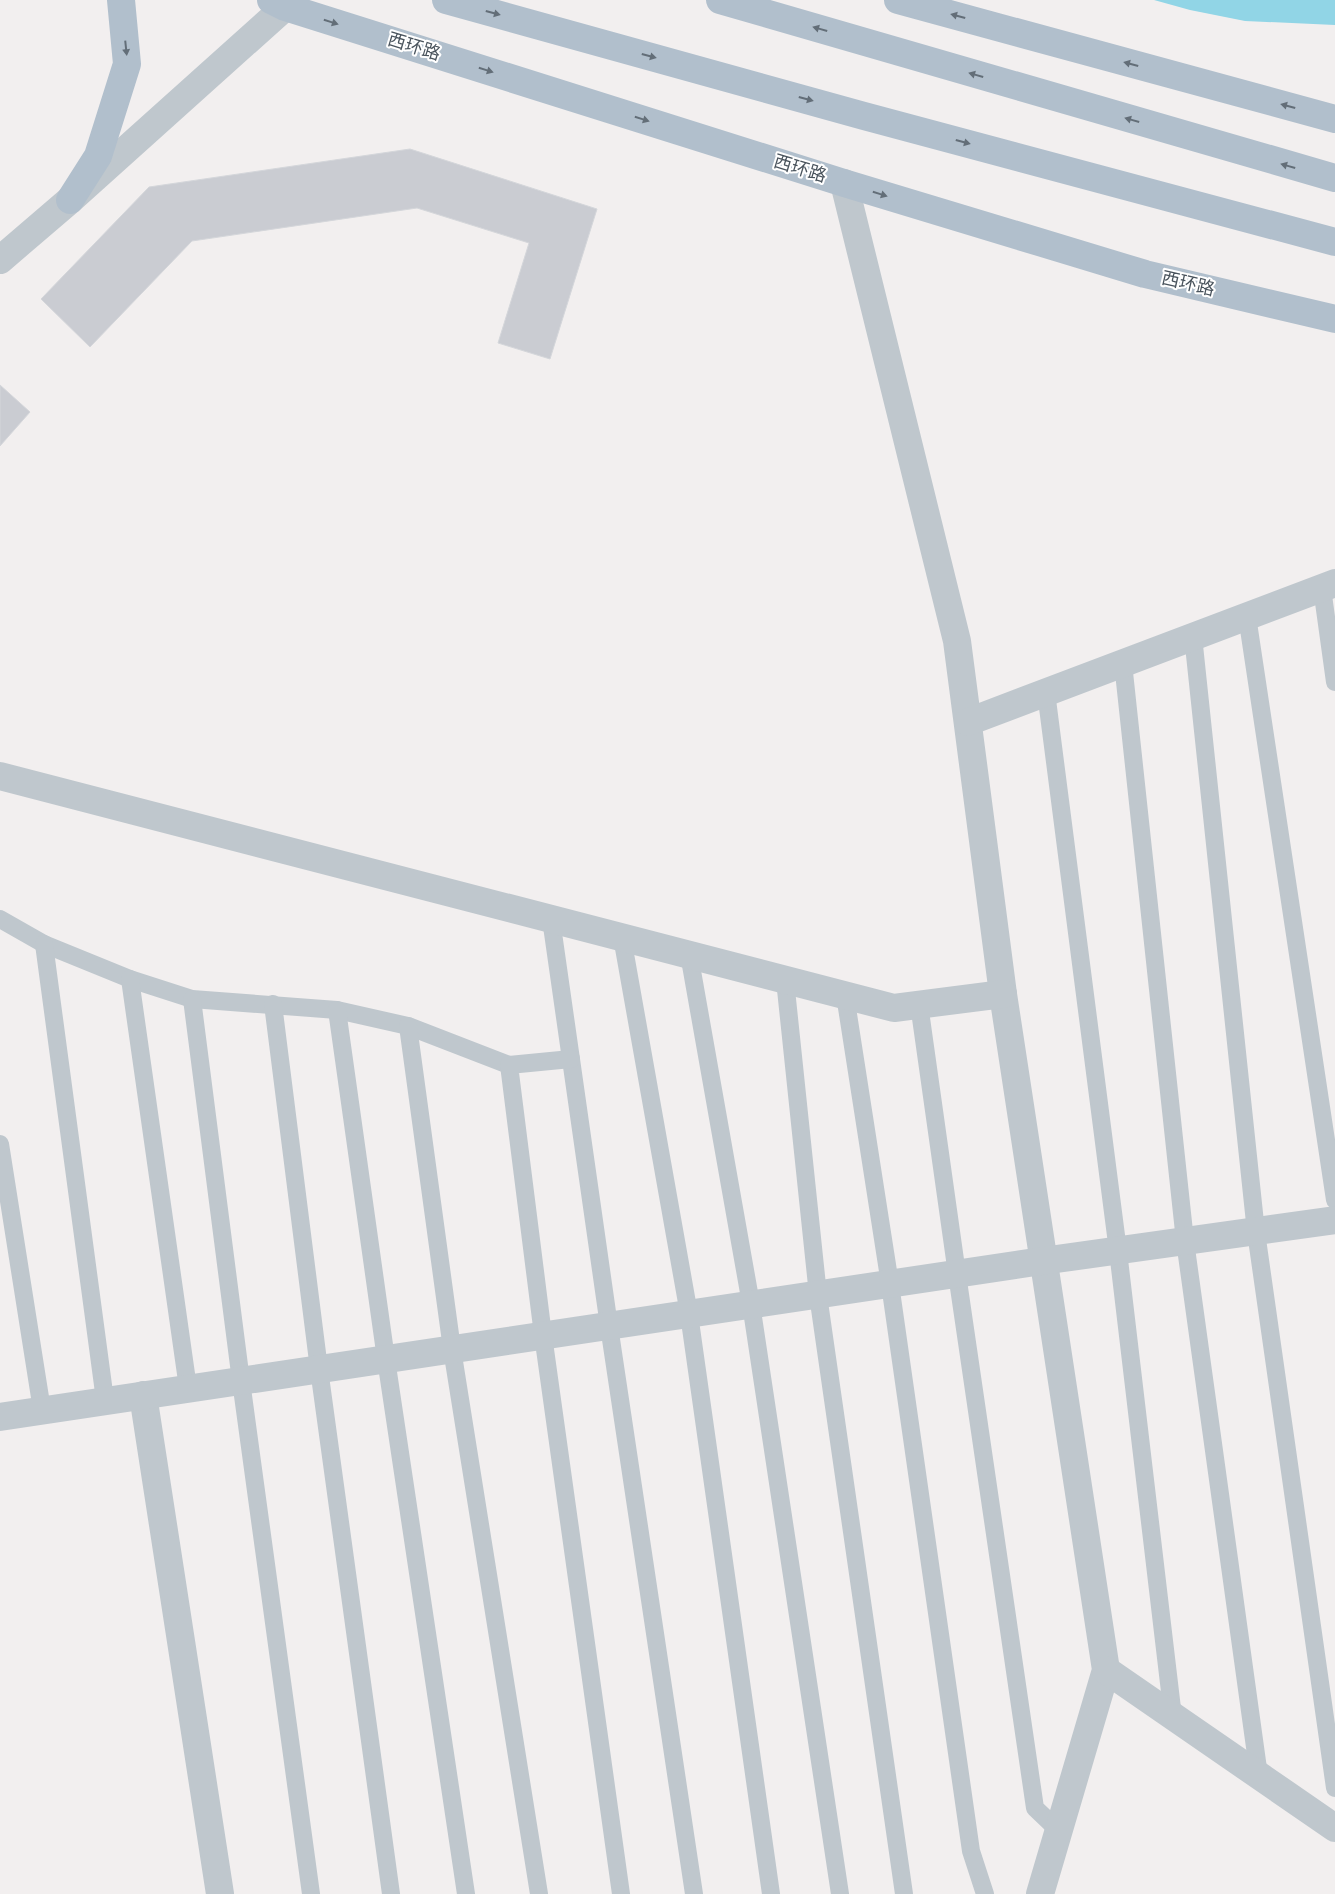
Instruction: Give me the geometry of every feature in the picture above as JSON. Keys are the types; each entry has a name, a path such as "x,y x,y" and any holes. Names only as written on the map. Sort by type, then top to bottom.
{"main road":[{"path":"70,200 98,156 127,64 121,0"},
{"path":"446,0 864,116 1335,242"},
{"path":"720,0 1335,178"},
{"path":"898,0 1335,119"},
{"name":"西环路","path":"278,4 844,183 1145,274 1335,319"}],"street":[{"path":"0,260 70,200 278,4"},
{"path":"844,183 957,641 1002,994 1106,1670 1040,1894"},
{"path":"968,722 1329,586"},
{"path":"0,776 894,1008 1002,994"},
{"path":"0,1417 1042,1261 1335,1220"},
{"path":"143,1395 220,1894"},
{"path":"1106,1670 1335,1828"}],"lane":[{"path":"1329,586 1335,682"},
{"path":"1247,616 1335,1200"},
{"path":"1194,636 1256,1232 1335,1788"},
{"path":"1122,663 1185,1241 1259,1776"},
{"path":"1046,692 1118,1251 1173,1717"},
{"path":"0,919 44,944 130,979 192,999 338,1010 408,1026 509,1065 571,1059"},
{"path":"551,919 609,1326 694,1894"},
{"path":"622,938 689,1314 771,1894"},
{"path":"44,944 105,1400"},
{"path":"689,954 751,1304 840,1894"},
{"path":"130,979 188,1388"},
{"path":"784,980 818,1295 904,1894"},
{"path":"845,995 890,1284 971,1851 985,1894"},
{"path":"192,999 241,1381 311,1894"},
{"path":"273,1004 319,1369 391,1894"},
{"path":"919,1004 1035,1808 1058,1830"},
{"path":"338,1010 386,1359 466,1894"},
{"path":"408,1026 452,1349 539,1894"},
{"path":"509,1065 621,1894"},
{"path":"0,1144 42,1410"}],"water":[{"path":"1154,0 1335,0 1335,25 1245,21 1190,10"}],"building":[{"path":"410,149 597,209 550,359 498,343 529,243 417,208 192,241 90,347 41,299 149,187"},
{"path":"0,385 30,412 0,446"}]}
